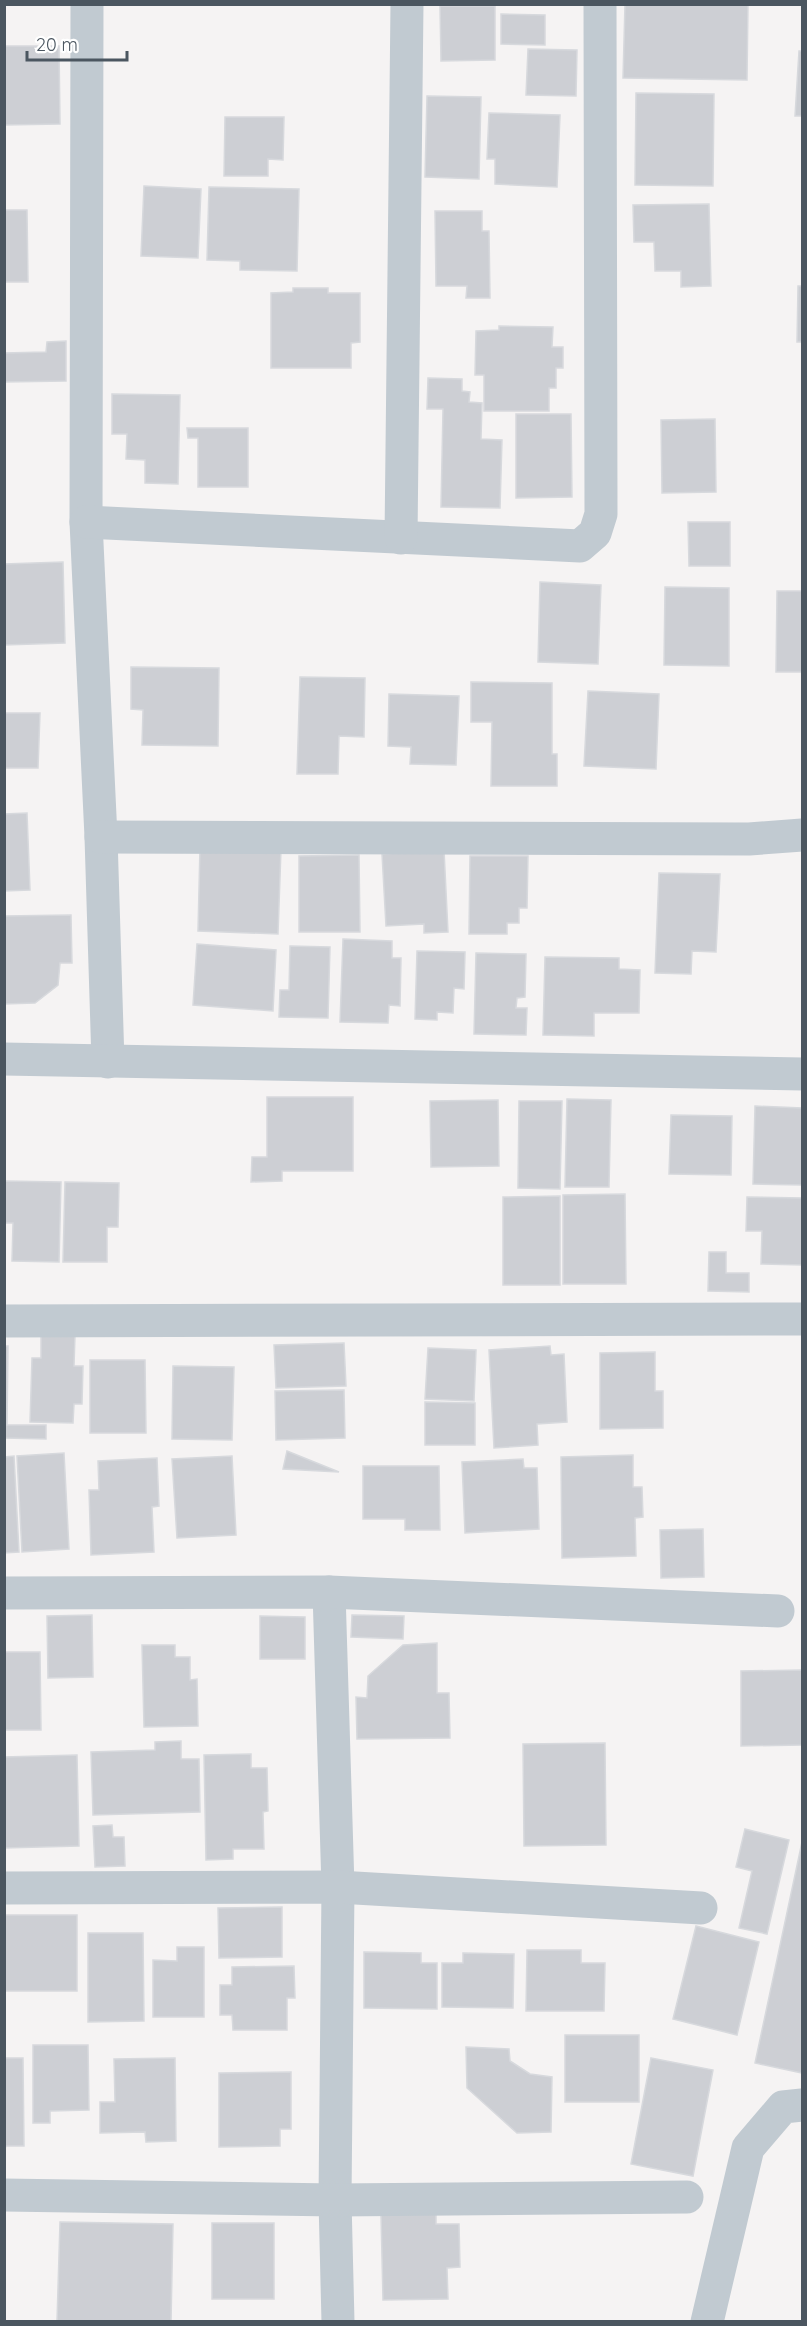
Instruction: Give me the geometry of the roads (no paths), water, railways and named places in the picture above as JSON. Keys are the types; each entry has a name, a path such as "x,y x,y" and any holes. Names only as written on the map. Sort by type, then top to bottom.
{"street":[{"path":"87,4 86,522 101,837 108,1062"},
{"path":"401,538 407,4"},
{"path":"86,522 580,546 595,533 602,514 600,4"},
{"path":"101,837 749,839 802,835"},
{"path":"4,1059 802,1074"},
{"path":"4,1321 802,1319"},
{"path":"4,1593 329,1592 778,1611"},
{"path":"329,1592 338,1887 334,2200 338,2322"},
{"path":"4,1888 338,1887 701,1908"},
{"path":"707,2322 748,2148 783,2107 802,2105"},
{"path":"4,2194 334,2200 687,2197"}]}
